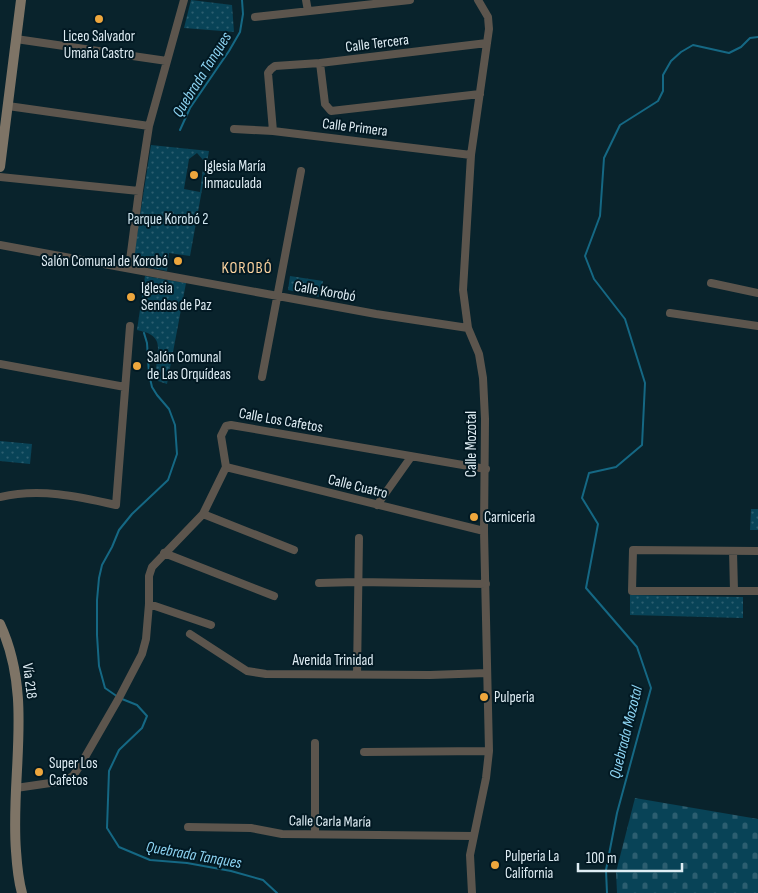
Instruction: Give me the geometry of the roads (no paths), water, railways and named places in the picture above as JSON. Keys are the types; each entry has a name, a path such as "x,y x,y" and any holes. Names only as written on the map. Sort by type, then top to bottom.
{"main road":[{"path":"0,167 21,0"},
{"path":"0,120 8,106"},
{"name":"Vía 218","path":"1,630 15,667 18,685 19,715 15,833 19,881 22,893"}],"street":[{"path":"130,268 139,192 150,126 184,0"},
{"path":"306,0 308,11"},
{"path":"255,17 410,0"},
{"name":"Calle Mozotal","path":"472,893 470,855 486,778 489,751 484,531 486,469 483,378 479,354 468,328 463,290 471,155 489,29 488,17 478,0"},
{"path":"16,39 167,61"},
{"name":"Calle Tercera","path":"273,131 268,78 271,69 275,66 320,63 487,43"},
{"path":"320,63 325,104 328,109 335,111 480,94"},
{"path":"8,106 150,126"},
{"name":"Calle Primera","path":"234,130 273,131 471,155"},
{"path":"262,377 301,171"},
{"path":"0,177 139,192"},
{"name":"Calle Korobó","path":"0,245 376,314 468,328"},
{"path":"711,283 758,293"},
{"path":"670,313 758,326"},
{"path":"0,496 42,493 76,496 116,505 130,326"},
{"path":"0,364 125,387"},
{"name":"Calle Los Cafetos","path":"226,467 221,436 226,426 231,425 486,469"},
{"path":"377,505 411,457"},
{"path":"16,788 56,782 73,776 119,698 142,654 146,639 149,576 152,567 203,514 226,467"},
{"name":"Calle Cuatro","path":"226,467 484,531"},
{"path":"203,514 294,550"},
{"path":"357,674 359,538"},
{"path":"758,551 633,550 632,590 758,591"},
{"path":"734,551 734,591"},
{"path":"164,553 274,596"},
{"path":"319,584 357,582 486,584"},
{"path":"149,604 211,625"},
{"name":"Avenida Trinidad","path":"190,634 247,671 266,674 487,674"},
{"path":"315,743 315,834"},
{"path":"364,752 489,751"},
{"name":"Calle Carla María","path":"188,827 251,828 282,834 473,836"}],"waterway":[{"name":"Quebrada Tanques","path":"180,130 190,108 240,32 243,14 242,0"},
{"name":"Quebrada Mozotal","path":"607,893 606,870 617,813 651,688 637,647 586,588 598,524 582,498 589,473 616,467 642,445 645,383 625,319 594,279 585,256 600,216 604,158 620,125 658,101 663,91 663,75 671,61 681,52 693,45 729,53 741,47 750,38 758,37"},
{"name":"Quebrada Tanques","path":"118,697 105,688 99,666 97,600 102,565 119,530 132,514 168,480 177,454 175,425 169,409 152,387 149,374 147,343 144,333"},
{"name":"Quebrada Tanques","path":"122,699 137,705 147,716 142,728 119,750 109,771 107,828 119,847 150,860 187,863 231,871 263,880 277,893"}],"place":[{"name":"Liceo Salvador Umaña Castro","path":"99,19"},
{"name":"Iglesia María Inmaculada","path":"194,175"},
{"name":"Salón Comunal de Korobó","path":"178,261"},
{"name":"Iglesia Sendas de Paz","path":"131,297"},
{"name":"Salón Comunal de Las Orquídeas","path":"137,366"},
{"name":"Carniceria","path":"474,517"},
{"name":"Pulperia","path":"484,697"},
{"name":"Super Los Cafetos","path":"39,772"},
{"name":"Pulperia La California","path":"495,865"}],"district":[{"name":"KOROBÓ","path":"247,267"}],"park label":[{"name":"Parque Korobó 2","path":"168,219"}]}
